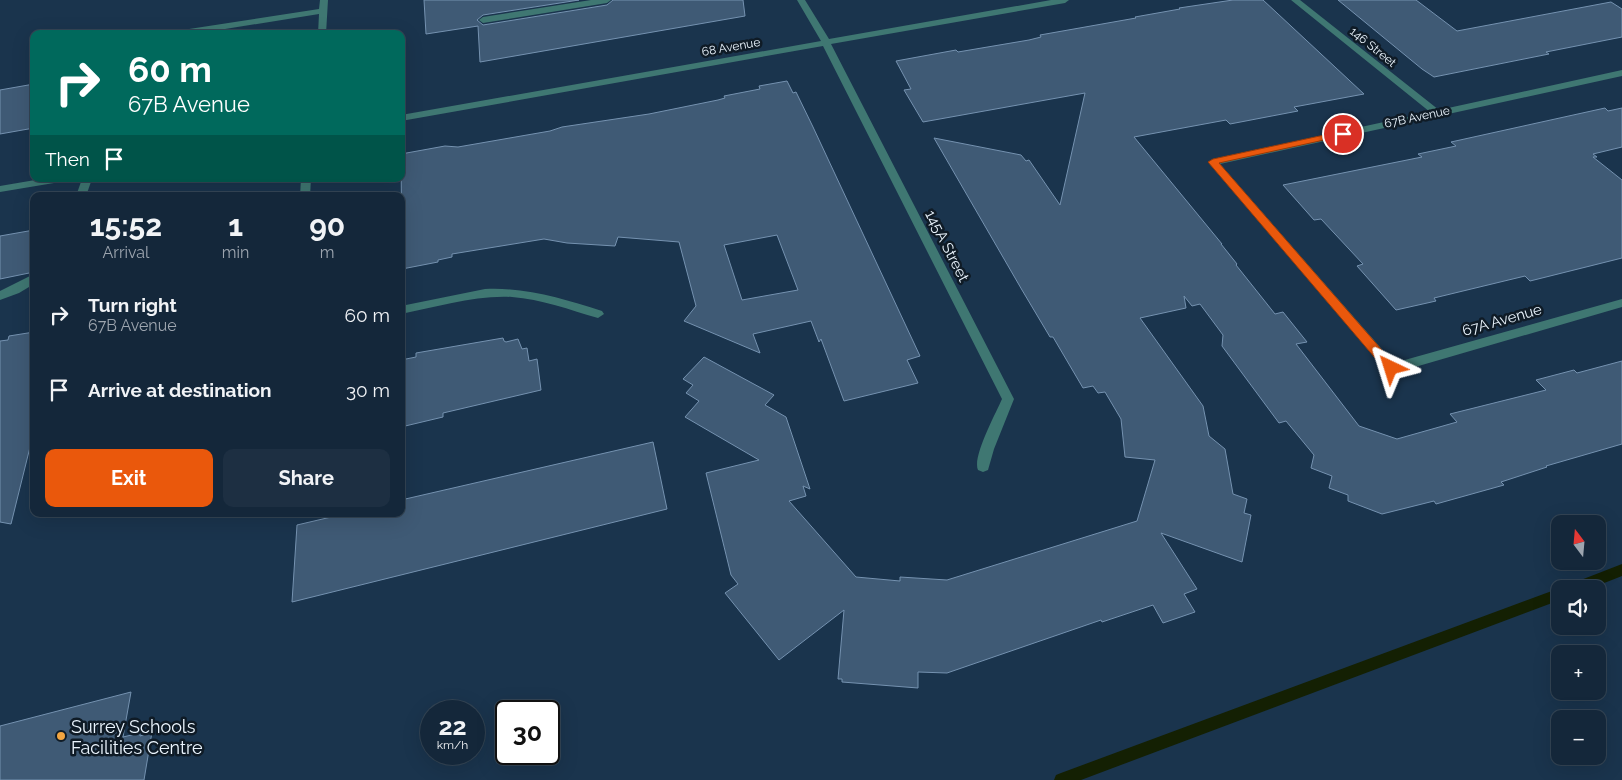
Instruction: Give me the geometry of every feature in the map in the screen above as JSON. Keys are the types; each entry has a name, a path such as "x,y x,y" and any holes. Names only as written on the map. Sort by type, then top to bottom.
{"street":[{"path":"322,30 324,0"},
{"path":"483,20 607,0"},
{"name":"145A Street","path":"801,0 838,63 1008,400 987,449 983,466"},
{"name":"68 Avenue","path":"405,117 1065,0"},
{"name":"146 Street","path":"1295,0 1436,113"},
{"path":"202,30 324,11"},
{"name":"67B Avenue","path":"1391,368 1213,162 1622,74"},
{"path":"0,189 42,182"},
{"path":"0,296 15,290 30,281"},
{"path":"405,309 493,293 511,293 530,295 598,314"},
{"name":"67A Avenue","path":"1391,368 1622,303"}],"building":[{"path":"424,0 579,0 483,15 477,20 483,25 607,5 613,0 743,0 745,16 480,62 478,26 426,34"},
{"path":"1233,0 1263,0 1364,94 1294,107 1298,111 1230,124 1226,120 1134,137 1222,244 1236,265 1275,314 1283,312 1307,342 1296,344 1359,426 1397,439 1457,422 1450,414 1546,390 1536,380 1574,370 1577,373 1622,361 1622,444 1546,466 1501,482 1504,485 1436,504 1434,501 1382,514 1348,501 1348,495 1329,488 1332,476 1311,468 1314,455 1286,421 1279,423 1222,346 1223,335 1200,304 1192,306 1184,296 1186,308 1140,318 1203,406 1209,436 1225,449 1233,494 1247,499 1244,513 1251,515 1242,562 1161,533 1197,589 1184,594 1195,612 1163,623 1153,605 1102,622 1101,620 947,673 918,672 918,688 842,682 842,679 838,679 844,610 779,660 725,593 738,584 731,575 706,473 759,460 685,417 699,401 686,393 693,385 683,379 704,357 774,395 765,405 786,417 810,489 803,486 806,496 789,501 856,577 900,581 900,577 947,580 1137,521 1155,460 1125,457 1121,419 1105,392 1098,393 1093,386 1083,388 1053,337 1050,337 934,138 1021,155 1026,161 1029,160 1060,205 1085,93 923,122 904,90 911,89 896,61 956,50 958,52 1029,40 1041,37 1040,35 1136,18 1179,8"},
{"path":"1338,0 1416,0 1457,31 1611,2 1622,9 1622,37 1434,77"},
{"path":"787,81 793,93 796,92 920,356 907,360 918,383 844,401 821,339 819,342 811,321 753,334 760,353 684,321 696,306 679,242 618,237 615,246 567,243 544,239 452,254 452,257 438,260 438,262 405,268 405,192 401,192 401,182 405,182 405,153 445,146 458,147 550,131 562,127 649,114 718,100 725,98 724,96 760,89 759,86","holes":["777,235 798,290 742,300 724,245"]},
{"path":"30,85 30,129 0,134 0,90"},
{"path":"1605,108 1608,111 1622,108 1622,147 1593,154 1597,157 1593,157 1622,180 1622,258 1530,281 1525,276 1434,298 1436,301 1396,310 1357,266 1363,264 1321,219 1314,220 1283,185 1422,157 1418,154 1456,146 1451,142"},
{"path":"30,231 30,273 0,279 0,236"},
{"path":"30,333 30,447 11,524 0,522 0,341 8,340 9,336"},
{"path":"503,338 506,342 518,339 522,349 527,348 529,361 537,359 541,390 443,413 443,417 405,426 405,359 416,357 416,353"},
{"path":"653,442 667,509 292,602 297,525 331,517 405,517 405,499"},
{"name":"Surrey Schools Facilities Centre","path":"131,692 123,737 140,733 140,736 152,732 144,780 0,780 0,726"}],"waterway":[{"path":"1596,580 1622,570"},
{"path":"1061,780 1551,597"}],"place":[{"name":"Surrey Schools Facilities Centre","path":"61,736"}],"route":[{"path":"1343,134 1213,162 1391,368"}]}
